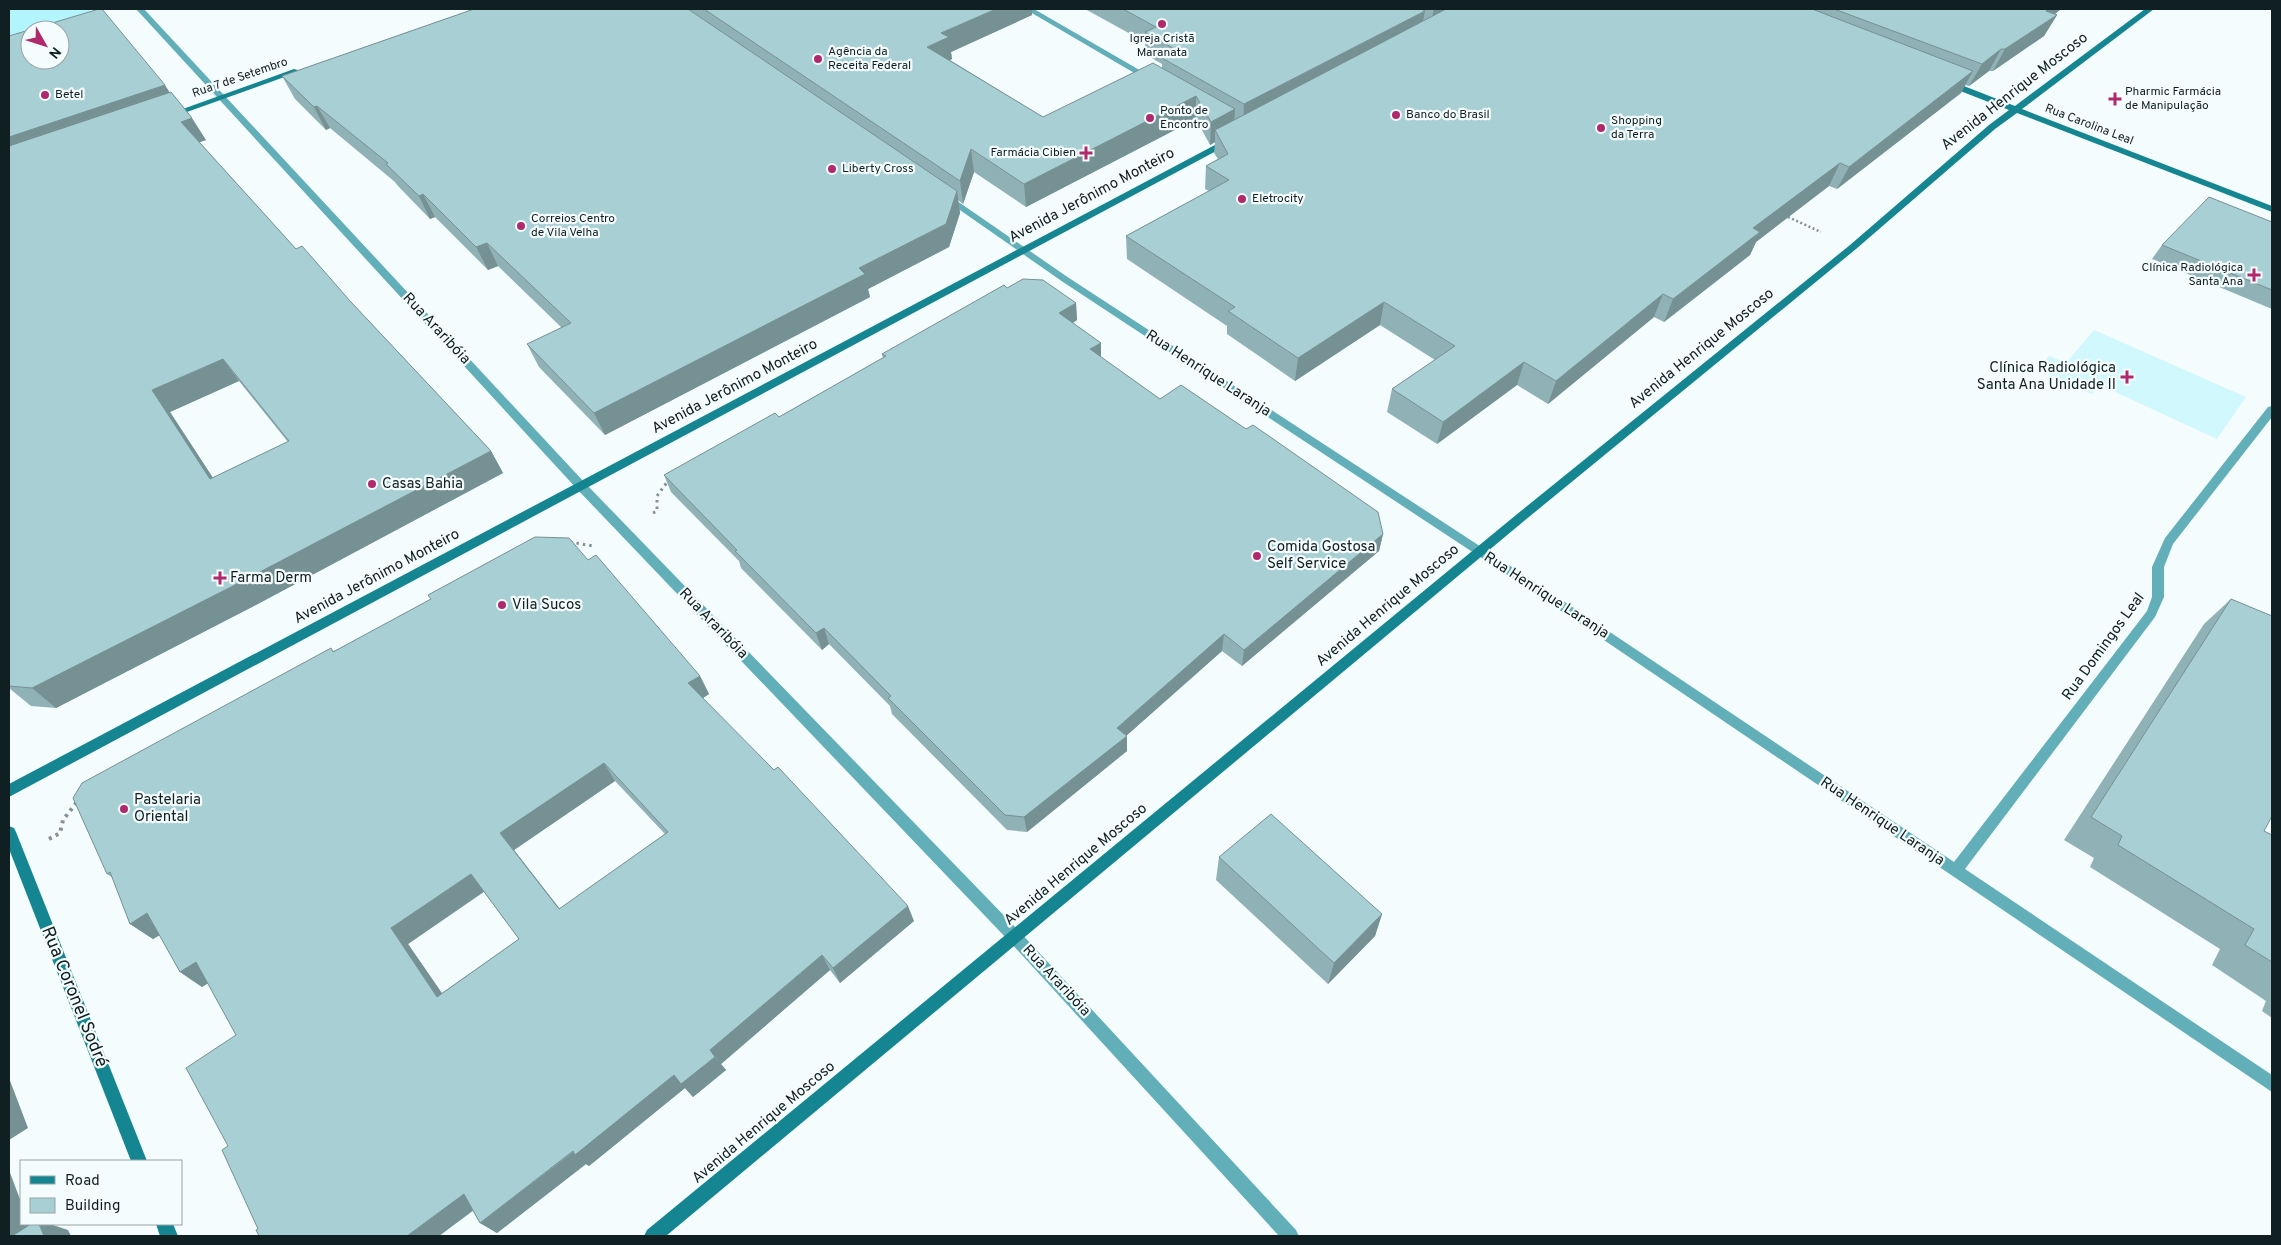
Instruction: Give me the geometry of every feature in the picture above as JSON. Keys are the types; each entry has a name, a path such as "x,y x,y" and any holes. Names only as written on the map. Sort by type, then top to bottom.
{"main road":[{"name":"Avenida Henrique Moscoso","path":"653,1236 1479,552 1853,247 1992,127 2150,9"},
{"name":"Rua 7 de Setembro","path":"158,119 303,69"},
{"name":"Rua Carolina Leal","path":"1942,81 2272,209"},
{"name":"Avenida Jerônimo Monteiro","path":"9,791 1244,132"},
{"name":"Rua Coronel Sodré","path":"9,832 139,1160"}],"street":[{"name":"Rua Araribóia","path":"140,9 223,96 622,530 1015,937 1290,1236"},
{"path":"1029,9 1163,86"},
{"name":"Rua Henrique Laranja","path":"940,193 1066,280 1531,585 2272,1084"},
{"name":"Rua Domingos Leal","path":"1955,871 2151,614 2159,600 2157,571 2161,556 2169,541 2272,410"}],"path":[{"path":"564,543 581,543 591,547 657,511 657,496 670,480"},
{"path":"18,856 60,833 63,820 71,807 82,796"}],"shaded area":[{"path":"9,9 89,9 109,31 70,31 70,20 20,20 20,45 9,62"},
{"name":"Clínica Radiológica Santa Ana Unidade II","path":"2094,330 2246,397 2217,439 2100,385 2092,394 2037,369 2049,356 2066,363"}],"building":[{"path":"102,9 165,85 9,137 9,36 20,33 20,70 70,70 70,20 62,20"},
{"path":"474,9 688,9 957,191 946,224 859,268 865,274 594,413 527,344 571,323 487,243 476,247 423,194 419,196 386,164 388,163 317,106 314,107 282,76"},
{"path":"704,9 996,9 941,33 949,37 927,47 1043,117 1153,63 1235,109 1211,122 1196,96 1024,184 971,149 960,181"},
{"path":"1123,9 1421,9 1425,11 1244,104 1162,58 1178,51 1145,32 1156,27"},
{"path":"1446,9 1812,9 1973,71 1849,167 1840,163 1753,228 1760,232 1673,299 1663,294 1556,381 1524,362 1443,422 1392,389 1455,346 1384,302 1298,358 1228,311 1235,307 1126,236 1229,180 1206,166 1228,154 1215,130"},
{"path":"1834,9 2048,9 2046,11 2057,15 2005,49 2001,49 1982,64"},
{"path":"171,92 192,118 181,122 296,249 302,246 351,302 491,451 233,586 32,688 9,686 9,146","holes":["223,359 289,441 210,479 152,390"]},
{"path":"2209,197 2272,222 2272,290 2162,245"},
{"path":"1023,279 1043,280 1076,303 1059,313 1101,343 1090,349 1160,399 1181,385 1246,429 1253,425 1378,512 1383,534 1244,650 1224,634 1117,728 1127,736 1024,817 1005,815 888,698 891,696 824,628 816,633 735,551 737,550 664,475 775,413 779,417 886,356 882,354 1004,285 1007,288"},
{"path":"535,537 569,538 588,560 596,555 700,676 688,683 774,770 778,767 908,906 833,968 822,955 710,1050 715,1057 681,1084 674,1075 575,1155 573,1151 480,1223 464,1194 407,1236 259,1236 256,1230 258,1229 222,1150 228,1146 186,1068 236,1035 196,962 180,972 147,913 130,924 110,872 107,874 73,798 82,783 331,648 333,652 431,599 428,595","holes":["604,763 668,832 559,909 500,833","471,874 519,939 437,997 391,928"]},
{"path":"2231,599 2272,616 2272,816 2264,831 2272,835 2272,962 2245,945 2254,929 2118,845 2122,836 2091,817"},
{"path":"1271,814 1382,914 1334,963 1219,857"},
{"path":"29,1225 39,1225 44,1236 12,1236"}],"place":[{"name":"Igreja Cristã Maranata","path":"1162,24"},
{"name":"Agência da Receita Federal","path":"818,59"},
{"name":"Betel","path":"45,95"},
{"name":"Pharmic Farmácia de Manipulação","path":"2115,99"},
{"name":"Banco do Brasil","path":"1396,115"},
{"name":"Ponto de Encontro","path":"1150,118"},
{"name":"Shopping da Terra","path":"1601,128"},
{"name":"Farmácia Cibien","path":"1086,153"},
{"name":"Liberty Cross","path":"832,169"},
{"name":"Eletrocity","path":"1242,199"},
{"name":"Correios Centro de Vila Velha","path":"521,226"},
{"name":"Clínica Radiológica Santa Ana","path":"2254,275"},
{"name":"Clínica Radiológica Santa Ana Unidade II","path":"2127,377"},
{"name":"Casas Bahia","path":"372,484"},
{"name":"Comida Gostosa Self Service","path":"1257,556"},
{"name":"Farma Derm","path":"220,578"},
{"name":"Vila Sucos","path":"502,605"},
{"name":"Pastelaria Oriental","path":"124,809"}]}
